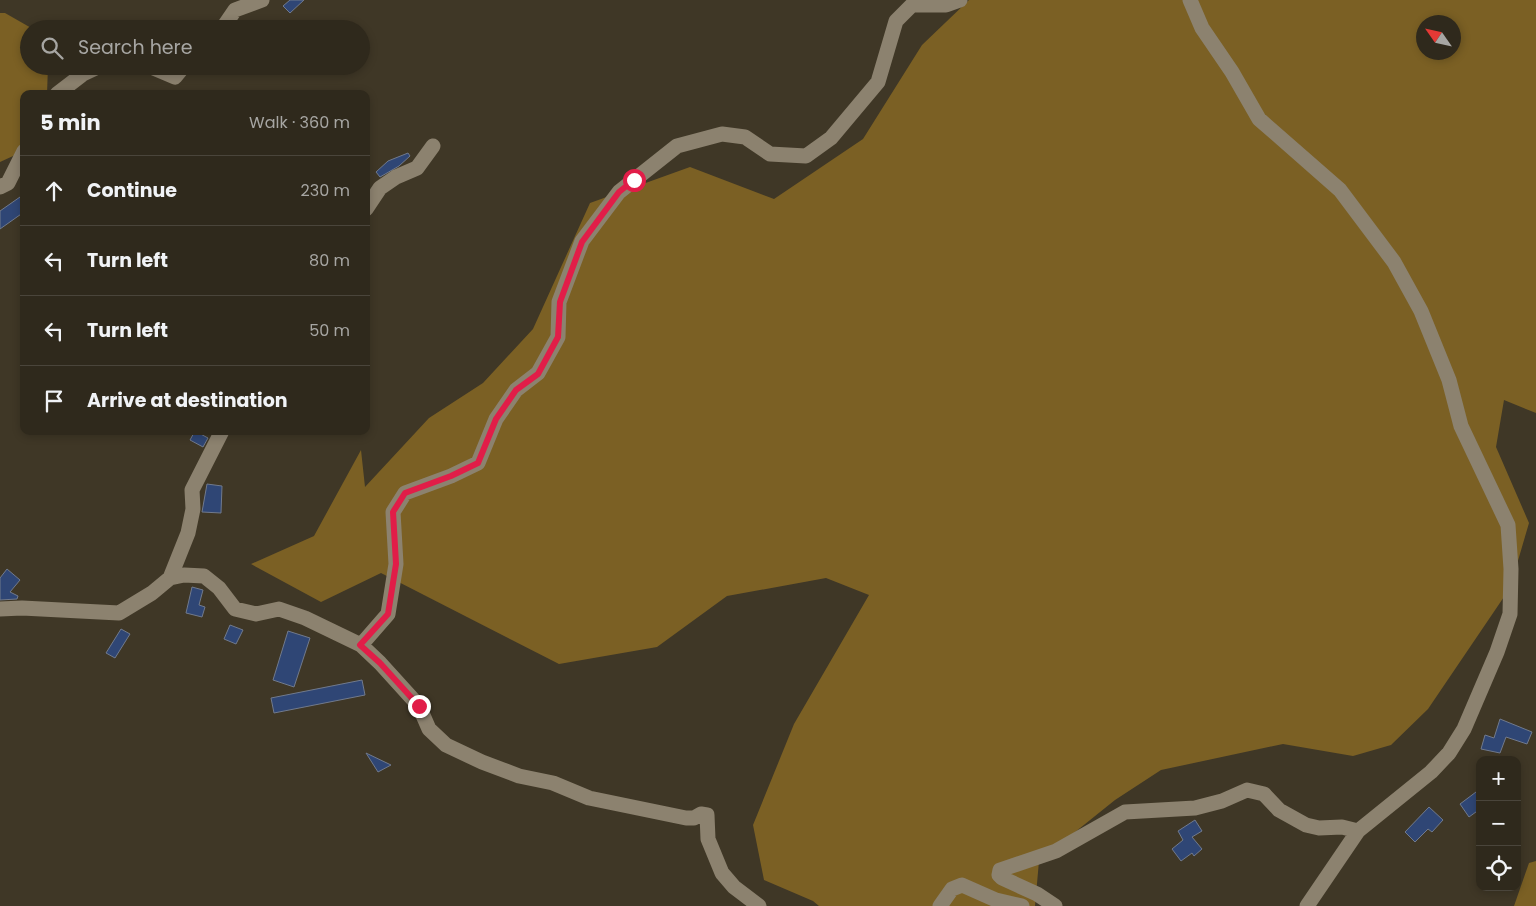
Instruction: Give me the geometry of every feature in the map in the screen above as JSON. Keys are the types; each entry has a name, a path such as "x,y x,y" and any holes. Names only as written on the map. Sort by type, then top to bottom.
{"street":[{"path":"228,20 235,10 262,0"},
{"path":"360,645 388,614 396,564 393,512 405,493 451,476 478,463 496,419 516,390 538,374 558,337 560,302 582,242 619,192 677,146 722,134 745,137 770,154 806,156 830,138 878,82 896,21 912,6 946,5 960,0"},
{"path":"1190,0 1202,28 1232,72 1258,119 1340,190 1394,262 1420,311 1449,380 1461,426 1508,525 1511,569 1510,614 1497,652 1464,729 1449,754 1432,772 1358,831 1307,906"},
{"path":"62,90 82,75"},
{"path":"370,203 380,188 396,177 416,168 432,146"},
{"path":"0,187 8,183 20,159"},
{"path":"170,578 188,533 193,508 192,490 220,435"},
{"path":"0,609 22,608 119,613 152,593 170,578 184,575 204,576 219,588 235,609 256,614 279,609 305,618 360,645 419,706 429,730 446,745 482,762 519,776 553,783 589,798 686,818 694,818 701,814 707,815 708,839 722,873 734,887 759,906"},
{"path":"1055,906 1038,894 1002,878 999,875 1000,870 1056,851 1125,812 1195,808 1222,802 1247,790 1252,790 1264,794 1279,810 1306,825 1319,828 1342,827 1358,831"},
{"path":"940,906 952,889 962,884 996,900 1022,906"}],"shaded area":[{"path":"969,0 1536,0 1536,413 1504,400 1496,447 1529,523 1510,588 1428,709 1391,745 1353,756 1283,744 1161,770 1115,800 1039,861 1035,906 819,906 813,901 764,880 753,825 794,724 869,595 826,578 727,596 657,647 559,664 381,573 321,602 251,564 314,536 361,450 365,487 429,418 483,383 533,329 590,203 690,167 774,199 863,139 922,45"},
{"path":"0,13 5,13 20,22 20,75 48,75 47,90 20,90 20,153 0,162"},
{"path":"1536,861 1536,906 1514,906 1519,891 1521,891 1529,863"}],"building":[{"path":"290,0 304,0 290,13 283,6"},
{"path":"408,153 410,156 399,166 380,177 376,172 388,161"},
{"path":"20,197 20,215 0,229 0,211"},
{"path":"193,435 202,435 208,438 203,447 190,440"},
{"path":"207,484 222,486 221,513 202,512"},
{"path":"7,569 20,580 10,592 18,596 17,599 0,600 0,578"},
{"path":"192,587 203,590 199,605 205,607 202,617 186,613"},
{"path":"230,625 243,630 236,644 224,639"},
{"path":"121,629 130,634 115,658 106,653"},
{"path":"288,631 310,638 294,687 273,680"},
{"path":"362,680 365,695 274,713 271,698"},
{"path":"1500,719 1532,732 1527,744 1506,737 1500,753 1481,749 1485,735 1494,738"},
{"path":"366,753 391,765 378,772"},
{"path":"1476,792 1476,812 1469,817 1460,804"},
{"path":"1429,807 1443,820 1432,832 1428,829 1415,842 1405,832"},
{"path":"1195,820 1202,831 1192,837 1202,849 1194,856 1192,853 1181,861 1172,849 1183,840 1178,831"}],"route":[{"path":"419,706 380,663 360,645 388,614 396,564 393,512 405,493 451,476 478,463 496,419 516,390 538,374 558,337 560,302 582,242 619,192 634,180"}]}
